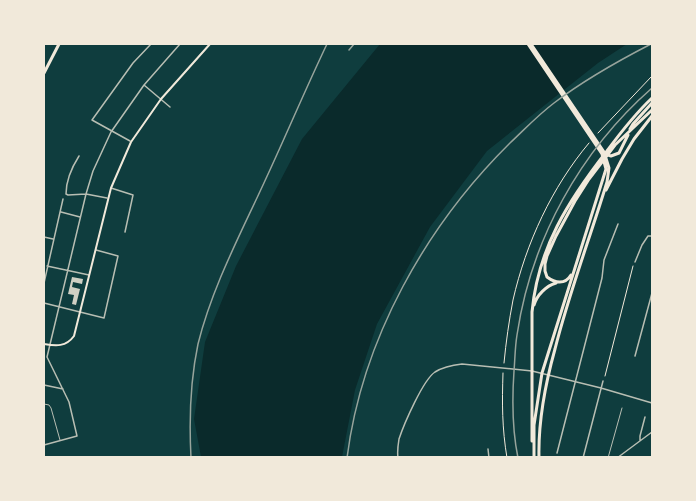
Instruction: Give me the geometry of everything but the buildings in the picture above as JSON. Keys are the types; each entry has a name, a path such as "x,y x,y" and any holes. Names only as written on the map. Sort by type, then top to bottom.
{"main road":[{"path":"44,73 59,44"},
{"path":"44,344 61,346 72,340 76,332 111,188 131,142 161,99 210,44"},
{"path":"530,44 604,152 608,176 561,326 543,394 539,420 539,458"},
{"path":"530,44 607,162 542,373 534,425 534,458"},
{"path":"604,152 611,156 619,153 633,124 652,100"},
{"path":"534,458 531,438 532,312 534,293 543,258 568,206 594,167 645,105 652,100"},
{"path":"558,282 547,277 545,264 566,217 589,179 615,145 652,110"},
{"path":"602,197 634,139 652,116"},
{"path":"532,312 536,300 547,287 566,281 573,271"}],"street":[{"path":"131,142 92,120 133,63 151,44"},
{"path":"44,445 77,436 64,390 47,357 93,171 111,132 144,85 179,44"},
{"path":"44,61 48,64"},
{"path":"144,85 170,108"},
{"path":"79,156 66,187 66,194 86,194 109,199"},
{"path":"111,188 134,195 125,232"},
{"path":"44,283 63,199"},
{"path":"60,212 81,217"},
{"path":"557,453 602,278 604,260 618,224"},
{"path":"635,262 645,240 648,236 652,236"},
{"path":"44,237 54,239"},
{"path":"44,303 104,318 118,256 96,250"},
{"path":"47,266 90,276"},
{"path":"635,356 652,295"},
{"path":"398,458 397,448 400,437 429,377 453,365 532,371 652,403"},
{"path":"583,458 603,381"},
{"path":"44,385 64,390"},
{"path":"640,441 645,417"},
{"path":"617,458 652,432"},
{"path":"488,449 489,458"}],"lane":[{"path":"44,404 51,408 60,440"},
{"path":"608,458 622,408"}],"path":[{"path":"598,133 652,76"},
{"path":"504,363 508,325 514,298 532,239 564,177 591,140"},
{"path":"603,381 635,262"},
{"path":"503,374 502,429 507,458"}],"water":[{"path":"380,44 627,44 598,63 487,151 430,227 377,324 355,390 342,457 201,457 194,419 205,342 236,266 302,139"}],"railway":[{"path":"191,458 192,387 195,358 204,323 227,263 327,44"},
{"path":"349,50 354,44"},
{"path":"347,458 355,414 367,370 383,328 425,248 451,210 479,175 537,117 589,79 651,44"},
{"path":"518,458 513,414 515,348 524,300 534,265 547,232 581,169 602,140 652,88"}]}
